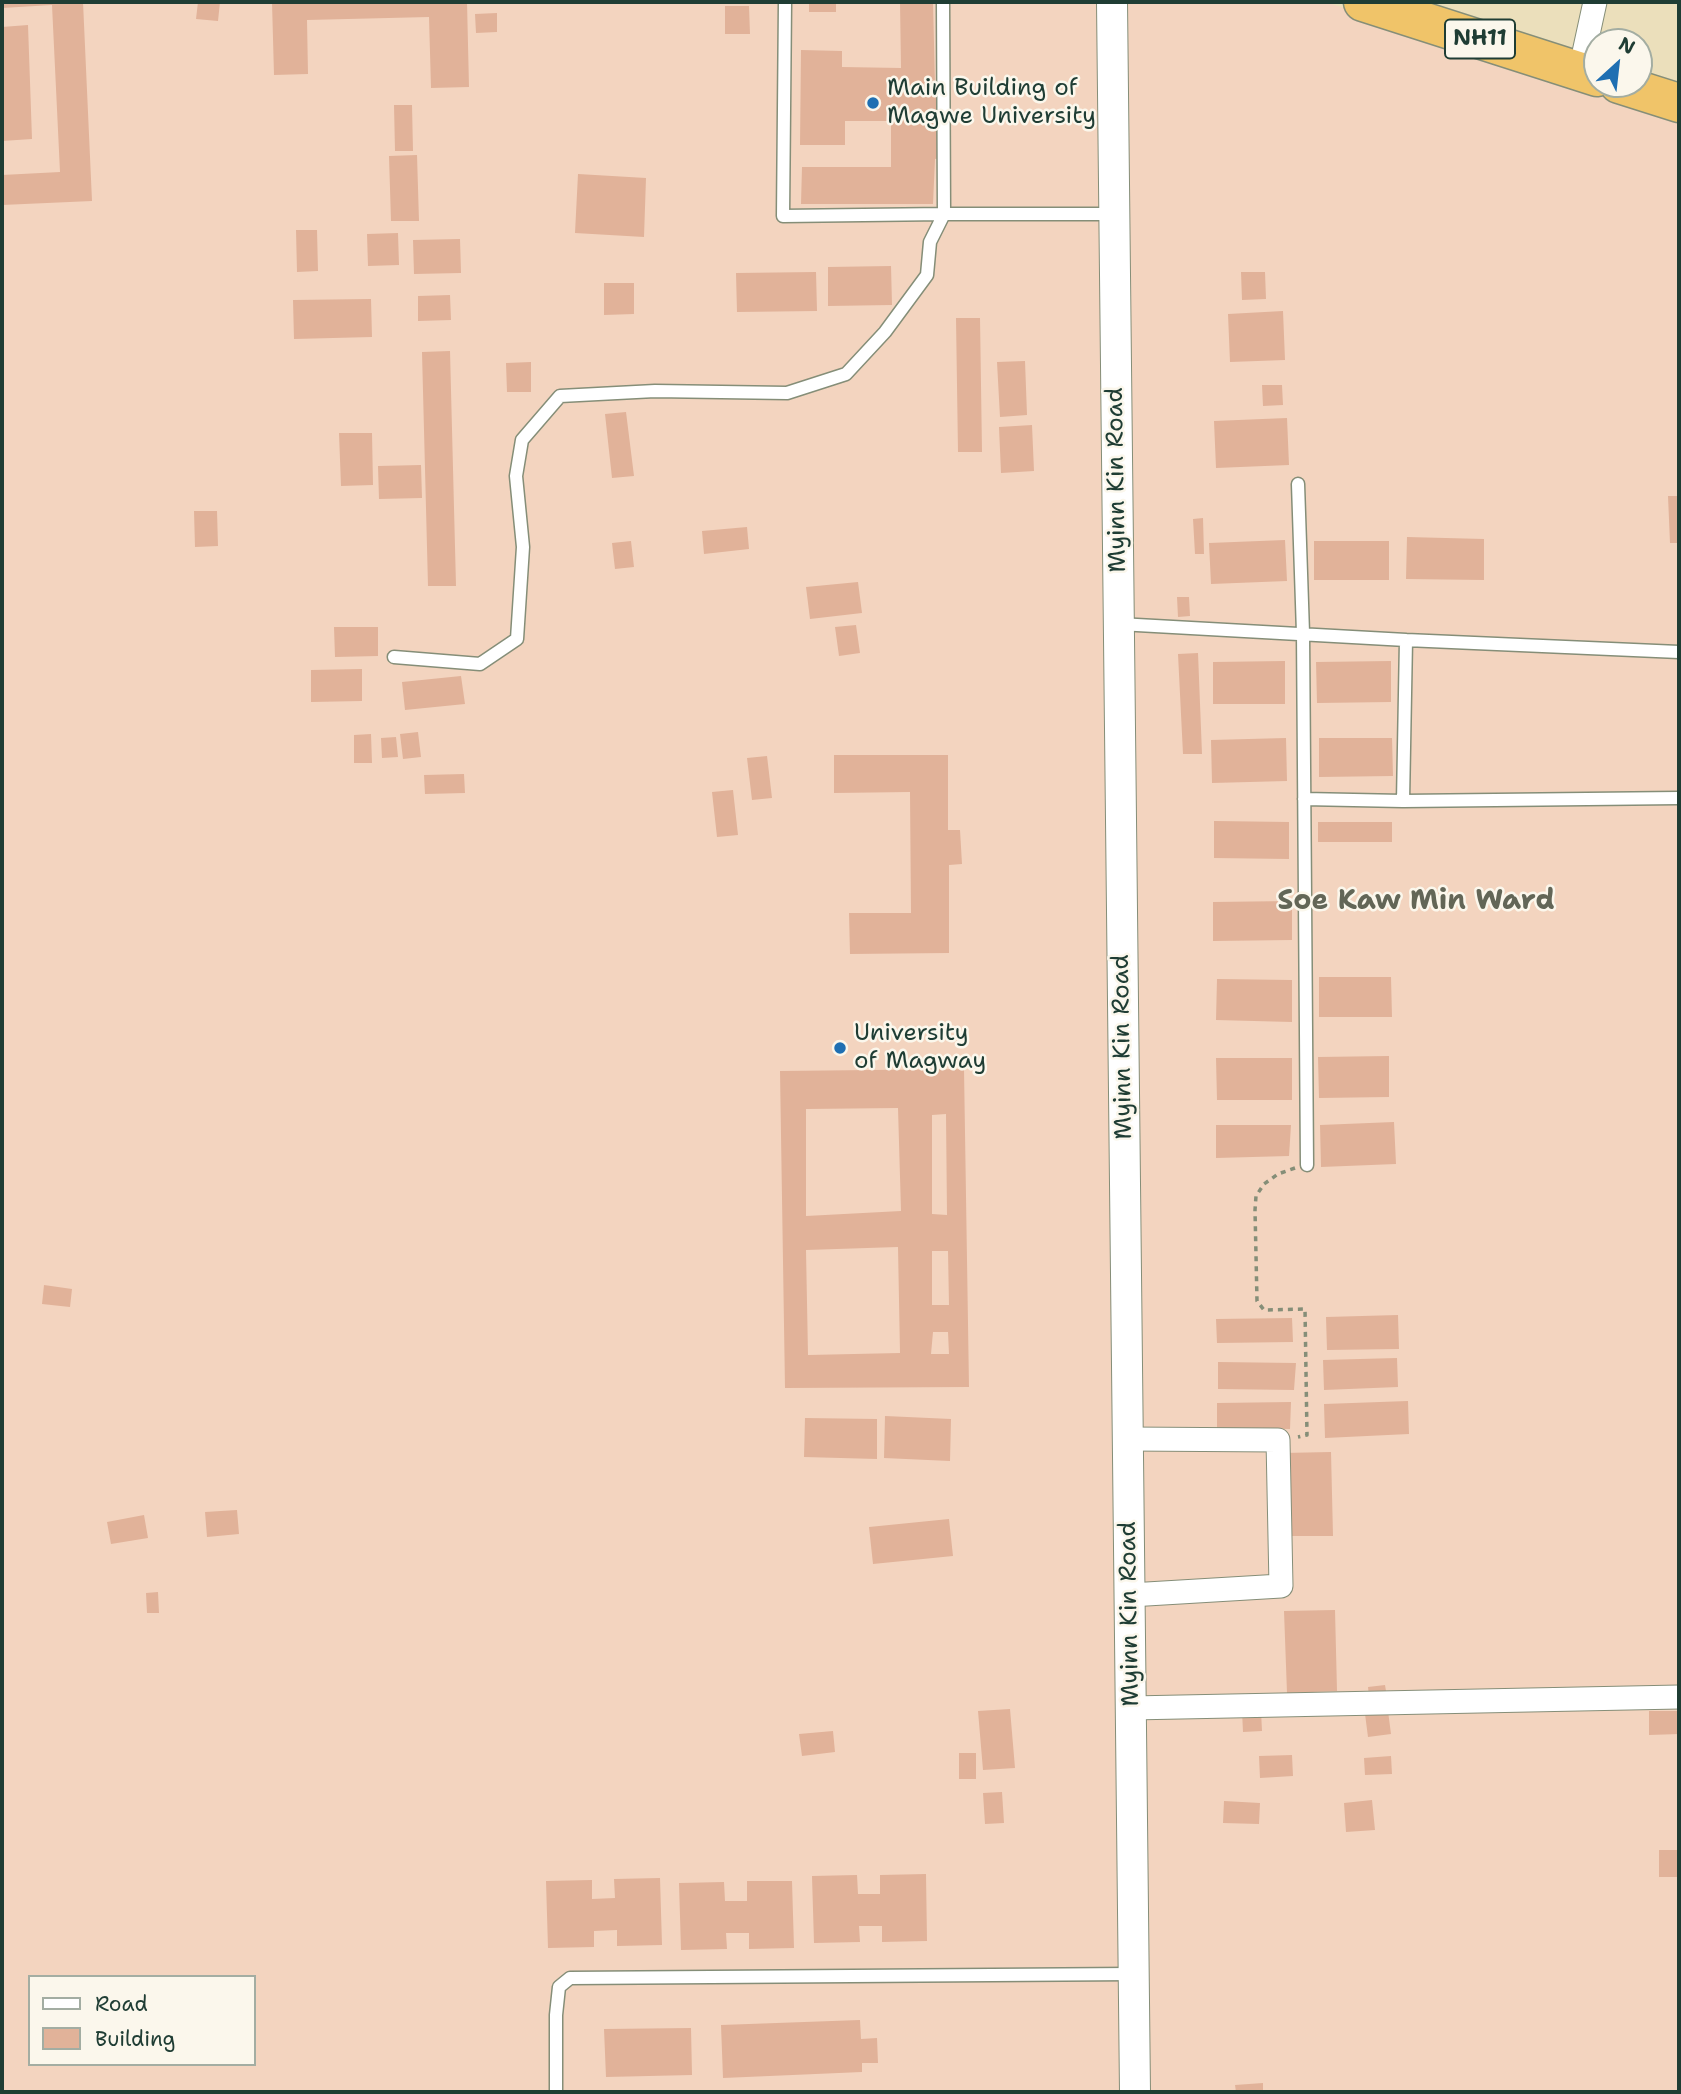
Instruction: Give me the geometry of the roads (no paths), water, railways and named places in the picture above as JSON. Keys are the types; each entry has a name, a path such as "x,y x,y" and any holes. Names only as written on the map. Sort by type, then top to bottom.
{"highway":[{"name":"NH11","path":"1363,2 1583,72"},
{"path":"1653,95 1679,103"}],"street":[{"name":"Myinn Kin Road","path":"1112,2 1135,2092"},
{"path":"1592,28 1595,2"},
{"path":"1128,1439 1278,1440 1281,1586 1130,1595"},
{"path":"1131,1708 1679,1697"}],"lane":[{"path":"785,2 783,216 1114,214"},
{"path":"394,657 480,664 517,639 523,547 516,476 522,440 560,396 654,391 787,393 846,374 885,331 927,275 930,242 944,214 943,2"},
{"path":"1298,484 1303,634 1307,1165"},
{"path":"1119,624 1679,652"},
{"path":"1403,801 1406,640"},
{"path":"1304,799 1403,801 1679,798"},
{"path":"556,2092 556,2015 559,1987 569,1978 1134,1974"}],"place":[{"name":"Main Building of Magwe University","path":"873,103"},
{"name":"University of Magway","path":"840,1048"}],"district":[{"name":"Soe Kaw Min Ward","path":"1416,902"}]}
